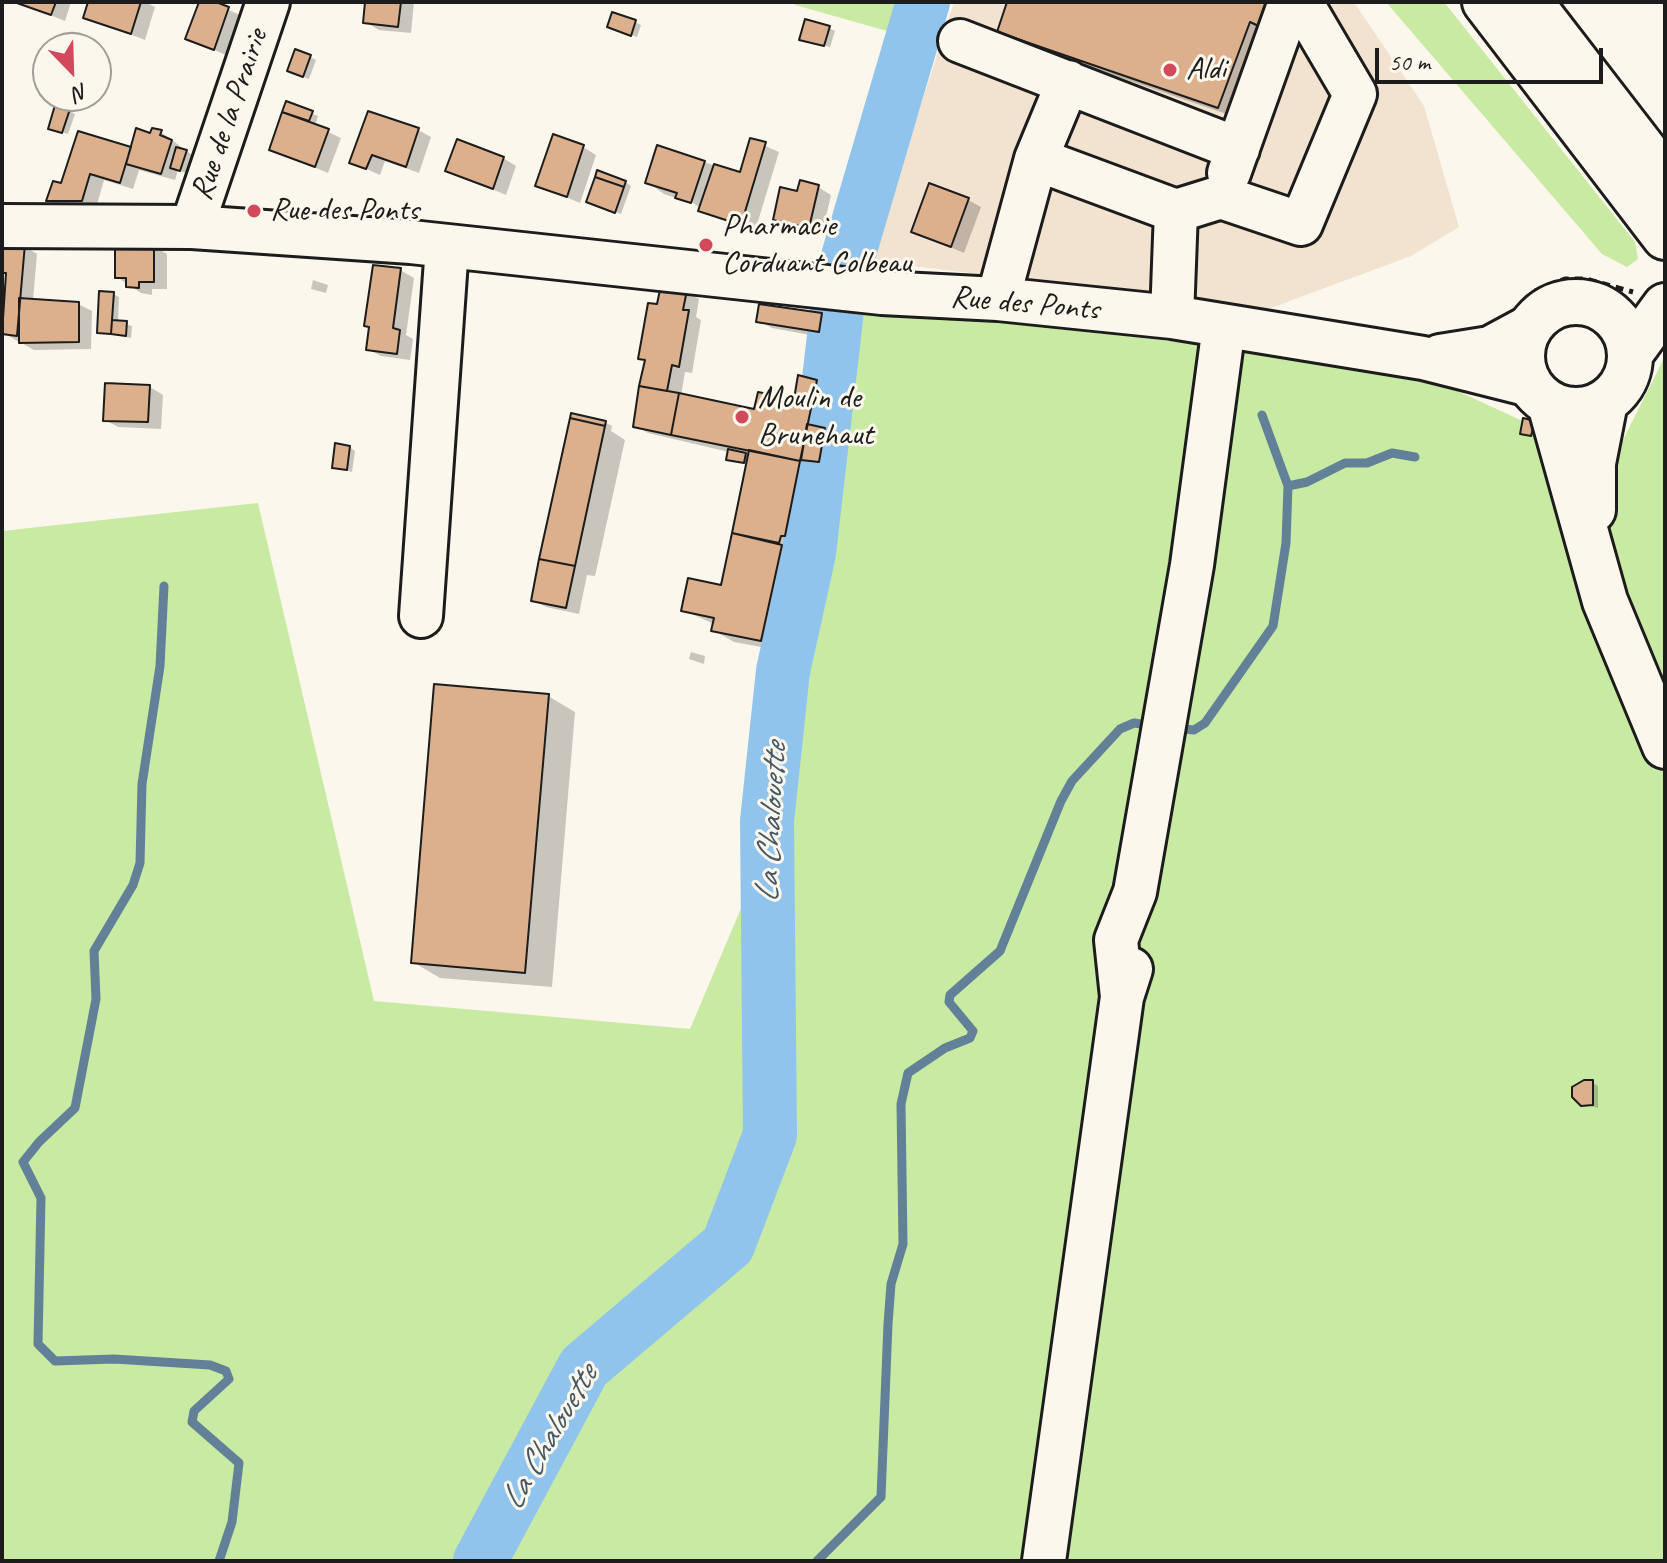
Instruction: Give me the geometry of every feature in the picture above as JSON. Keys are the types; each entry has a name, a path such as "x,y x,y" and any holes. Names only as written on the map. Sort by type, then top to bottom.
{"main road":[{"path":"1485,2 1655,183"},
{"path":"1530,2 1655,183 1665,237"},
{"path":"1630,354 1627,338 1609,313 1593,304 1575,301 1557,304 1541,313 1531,310 1521,356 1540,394 1594,556 1605,601 1665,746"},
{"path":"1609,313 1657,301"},
{"path":"1594,556 1593,463 1605,402 1624,381 1630,354 1657,301"},
{"path":"1540,394 1577,410 1605,402"}],"street":[{"name":"Rue de la Prairie","path":"192,227 268,2"},
{"path":"1221,197 1290,2"},
{"path":"1036,159 1176,211 1221,197 1301,224 1355,94 1301,2"},
{"path":"960,41 1238,149"},
{"path":"998,299 1036,159 1068,82"},
{"path":"1172,317 1176,211"},
{"name":"Rue des Ponts","path":"2,226 192,227 447,246 820,287 998,299 1172,317 1423,358 1540,394"},
{"path":"421,616 447,246"},
{"name":"Rue des Ponts","path":"1423,358 1490,348 1531,310"},
{"path":"1044,1561 1122,997 1116,940 1135,892 1192,565 1224,326"}],"path":[{"path":"1531,310 1565,279 1586,279 1657,301"}],"shaded area":[{"path":"954,2 1354,2 1424,106 1459,227 1411,256 1268,309 871,261"}],"green space":[{"path":"796,2 940,2 930,43 795,5"},
{"path":"1386,2 1444,2 1635,242 1638,259 1627,267 1602,254"},
{"path":"863,308 1403,366 1612,462 1665,356 1665,1561 2,1561 2,531 258,503 374,1001 690,1029 764,854"}],"building":[{"path":"14,2 56,2 51,15"},
{"path":"88,2 141,2 131,34 83,18"},
{"path":"199,2 216,2 229,7 214,50 185,39"},
{"path":"365,2 401,2 398,27 363,23"},
{"name":"Aldi","path":"1007,2 1271,2 1265,29 1250,22 1218,108 997,32"},
{"path":"612,12 636,20 631,36 607,27"},
{"path":"805,19 830,26 824,46 799,40"},
{"path":"295,49 311,55 303,77 287,71"},
{"path":"286,101 313,111 309,121 282,112"},
{"path":"368,111 419,128 406,167 372,155 366,169 349,163"},
{"path":"53,112 69,112 62,133 48,129"},
{"path":"282,112 329,129 315,167 269,150"},
{"path":"136,128 150,133 152,128 162,130 160,135 172,140 161,174 126,164"},
{"path":"78,131 131,147 120,183 90,174 82,201 46,201 53,181 61,183"},
{"path":"553,134 584,145 567,197 535,186"},
{"path":"750,138 766,142 741,225 698,211 714,164 740,172"},
{"path":"457,139 504,157 493,189 445,171"},
{"path":"657,145 705,161 691,203 675,198 677,193 645,183"},
{"path":"176,147 187,150 180,171 170,168"},
{"path":"597,170 626,181 624,187 595,177"},
{"path":"595,177 624,187 615,213 586,202"},
{"path":"800,180 819,185 809,228 773,220 780,187 797,191"},
{"path":"929,183 969,198 951,247 911,232"},
{"path":"2,243 25,244 17,336 2,334 6,273 2,273"},
{"path":"115,244 154,244 154,282 139,282 139,288 126,287 126,278 115,278"},
{"path":"373,265 401,268 393,328 400,330 397,354 366,350 369,327 364,326"},
{"path":"661,285 687,290 683,310 689,310 679,367 672,365 667,391 639,386 645,360 638,359 648,303 657,304"},
{"path":"99,291 114,292 111,334 97,333"},
{"path":"19,298 79,302 79,342 19,343"},
{"path":"759,304 822,313 819,332 756,322"},
{"path":"112,320 127,321 126,336 111,334"},
{"name":"Moulin de Brunehaut","path":"798,375 817,380 800,461 671,435 679,393 754,409 758,392 794,399"},
{"path":"105,383 150,385 148,422 103,421"},
{"path":"639,386 679,393 671,435 633,427"},
{"path":"571,413 606,421 605,426 570,418"},
{"path":"570,418 605,426 575,566 539,559"},
{"path":"1523,418 1535,421 1531,436 1520,434"},
{"name":"Moulin de Brunehaut","path":"807,424 825,428 819,462 801,460"},
{"path":"335,443 350,446 347,470 332,468"},
{"path":"728,449 746,453 744,463 726,460"},
{"path":"749,450 800,461 785,536 781,536 779,543 732,533"},
{"path":"732,533 782,545 761,641 711,631 714,618 681,611 688,578 721,585"},
{"path":"539,559 575,566 566,608 531,601"},
{"path":"434,684 549,694 525,973 411,963"},
{"path":"1584,1080 1593,1080 1593,1105 1581,1106 1572,1097 1572,1087"}],"waterway":[{"name":"La Chalouette","path":"480,1561 584,1367 728,1245 770,1135 767,821 783,671 809,553 840,284 923,2"},
{"path":"1174,728 1194,730 1205,723 1273,626 1286,543 1288,486 1262,415"},
{"path":"1288,486 1307,482 1345,463 1367,463 1392,453 1415,457"},
{"path":"164,586 160,666 142,784 140,863 133,885 94,951 96,999 75,1108 23,1162 41,1198 38,1344 55,1361 114,1359 210,1365 226,1371 229,1379 194,1411 192,1422 239,1463 232,1522 219,1561"},
{"path":"817,1561 881,1497 891,1284 903,1244 901,1104 908,1073 945,1048 970,1038 973,1031 949,1002 950,995 1000,951 1072,781 1120,729 1134,723 1155,726"}],"place":[{"name":"Aldi","path":"1170,70"},
{"name":"Rue des Ponts","path":"254,211"},
{"name":"Pharmacie Corduant Colbeau","path":"706,245"},
{"name":"Moulin de Brunehaut","path":"742,417"}]}
